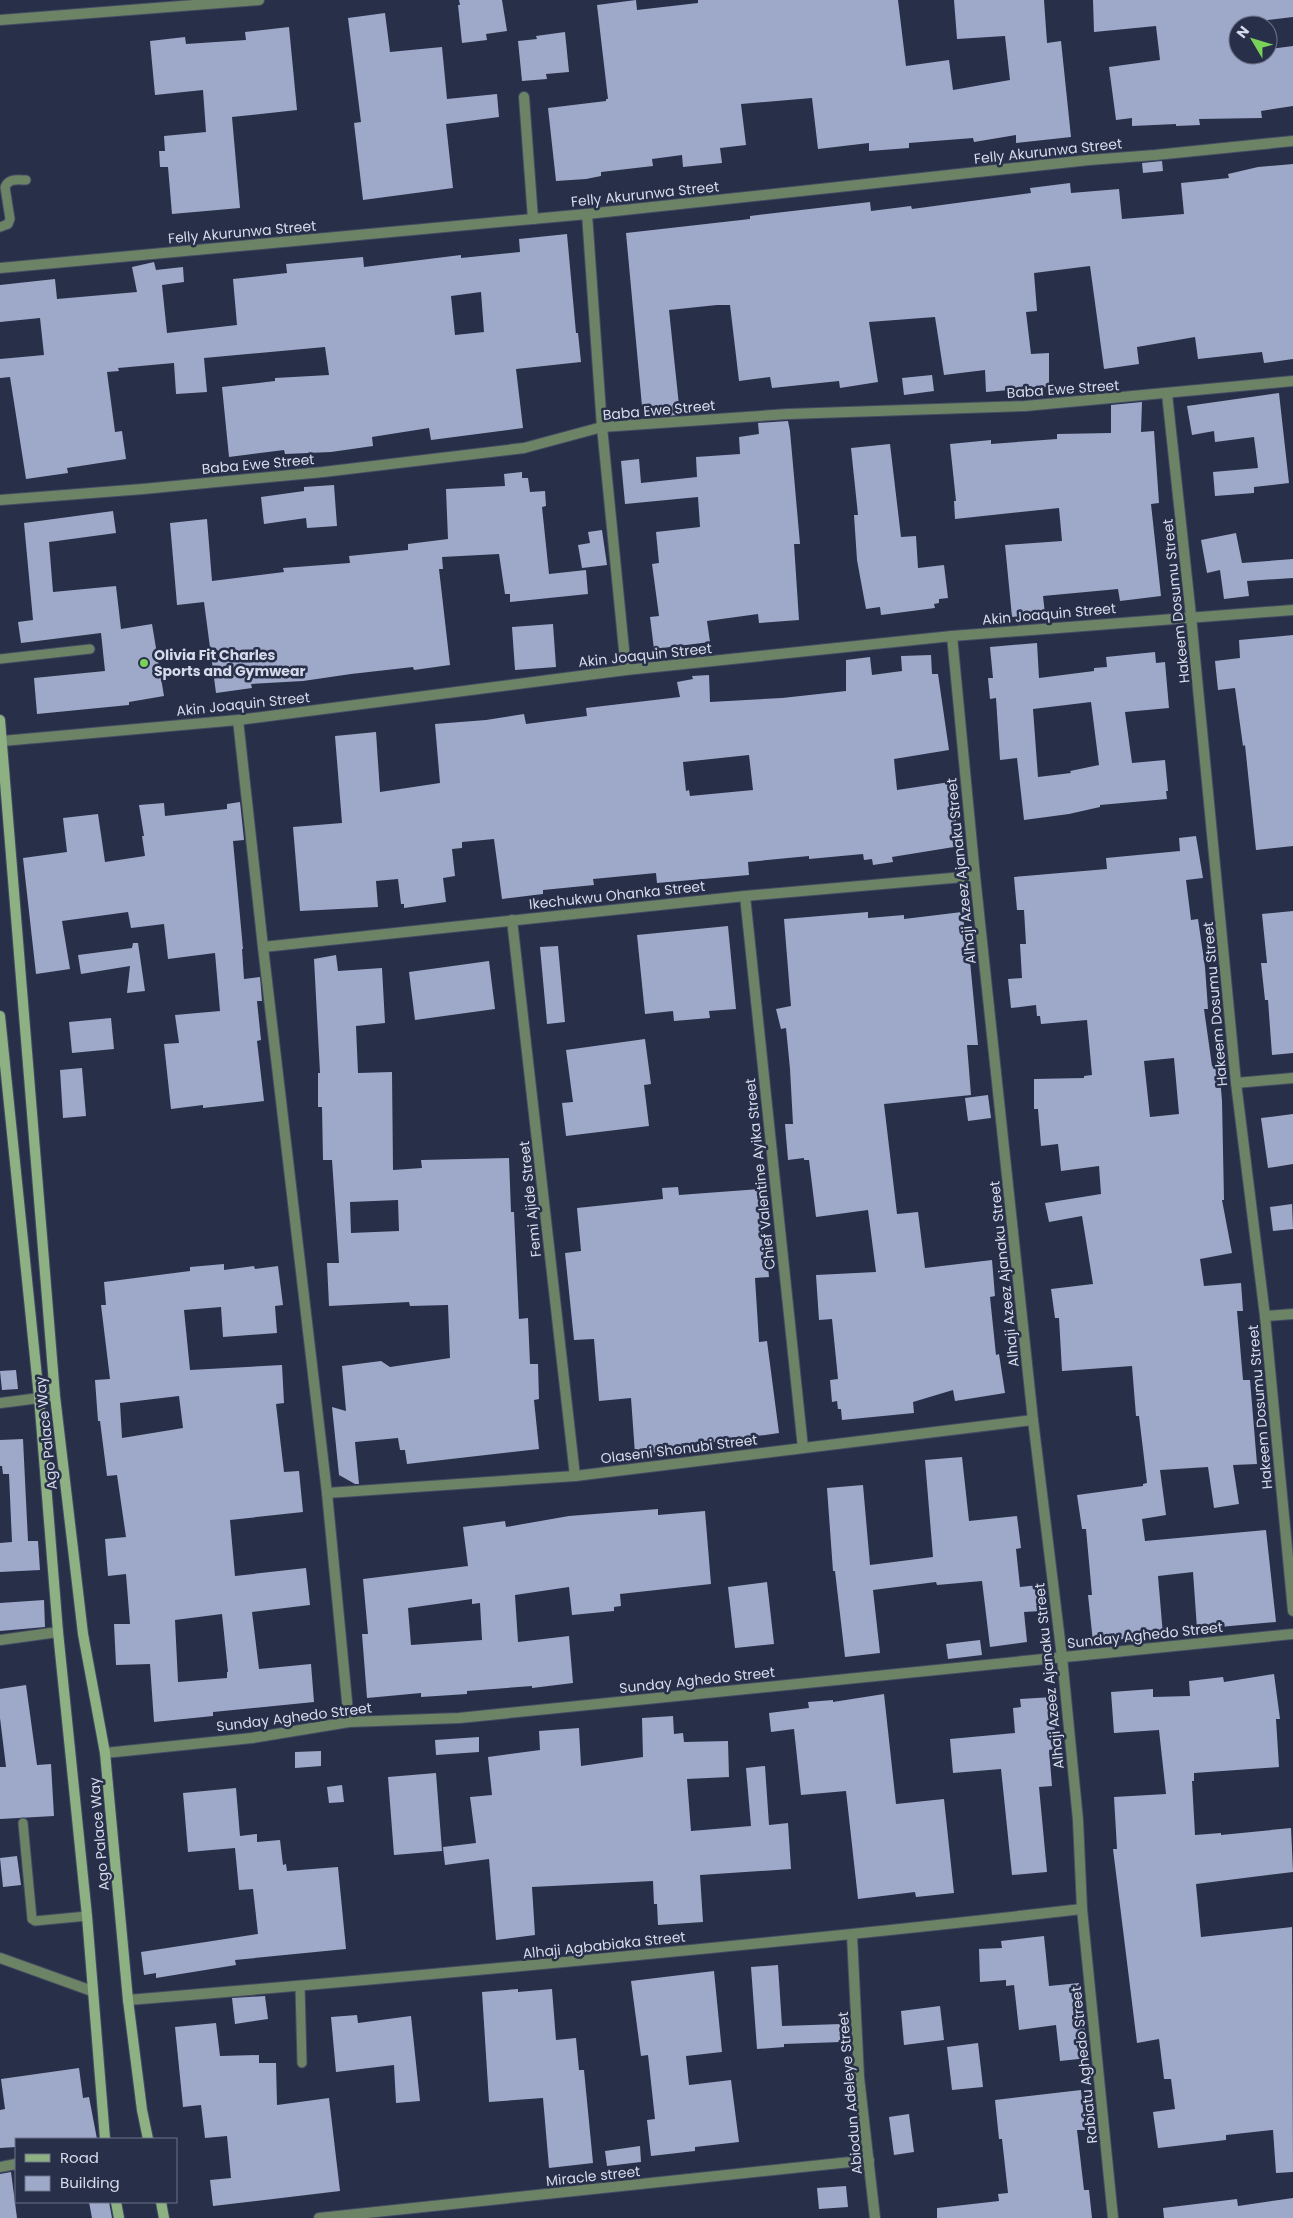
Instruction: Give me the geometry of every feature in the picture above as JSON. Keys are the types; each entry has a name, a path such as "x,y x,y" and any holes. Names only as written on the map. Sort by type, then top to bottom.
{"main road":[{"name":"Ago Palace Way","path":"0,720 55,1396 83,1634 105,1753 128,2000 142,2110 148,2138"},
{"name":"Ago Palace Way","path":"0,1016 39,1397 58,1632 87,1916 105,2138"},
{"path":"116,2203 119,2218"},
{"path":"161,2203 164,2218"}],"street":[{"path":"0,20 259,0"},
{"path":"524,97 532,219"},
{"name":"Felly Akurunwa Street","path":"0,268 586,214 1079,161 1293,141"},
{"path":"586,214 602,427 626,670"},
{"name":"Baba Ewe Street","path":"0,500 314,473 524,448 602,427 788,414 1025,406 1293,381"},
{"name":"Hakeem Dosumu Street","path":"1168,394 1192,616 1236,1083 1265,1316 1293,1612"},
{"name":"Akin Joaquin Street","path":"2,741 238,720 626,670 952,636 1192,616 1293,610"},
{"name":"Alhaji Azeez Ajanaku Street","path":"952,636 975,876 1033,1420 1062,1656 1078,1820 1082,1909"},
{"path":"238,720 328,1493 349,1722"},
{"name":"Ikechukwu Ohanka Street","path":"263,947 745,896 975,876"},
{"name":"Chief Valentine Ayika Street","path":"745,896 803,1448"},
{"name":"Femi Ajide Street","path":"512,920 575,1476"},
{"path":"1236,1083 1293,1078"},
{"path":"1265,1316 1293,1314"},
{"path":"0,1403 55,1396"},
{"name":"Olaseni Shonubi Street","path":"328,1493 575,1476 1033,1420"},
{"path":"0,1640 58,1632"},
{"name":"Sunday Aghedo Street","path":"105,1753 252,1738 349,1722 459,1718 1293,1634"},
{"name":"Alhaji Agbabiaka Street","path":"128,2000 852,1935 1082,1909"},
{"name":"Rabiatu Aghedo Street","path":"1082,1909 1113,2218"},
{"name":"Abiodun Adeleye Street","path":"852,1935 859,2077 870,2160 875,2218"},
{"path":"0,1958 92,1991"},
{"name":"Miracle street","path":"319,2218 870,2160"},
{"path":"0,2167 15,2164"}],"lane":[{"path":"0,227 8,224 10,219 4,187 10,180 26,180"},
{"path":"0,659 90,649"},
{"path":"23,1823 32,1919 36,1921 87,1916"},
{"path":"300,1986 302,2063"}],"building":[{"path":"459,0 502,0 507,31 486,34 487,40 462,43"},
{"path":"636,0 637,10 698,3 698,0 898,0 906,66 949,60 953,90 1010,80 1005,36 957,39 954,0 1044,0 1047,43 1061,41 1071,137 1016,143 1016,135 974,142 973,138 909,143 909,148 869,151 869,143 818,149 812,98 741,104 746,145 720,148 722,163 683,167 682,155 652,159 653,166 601,172 601,176 586,179 556,181 548,108 606,101 608,99 597,5"},
{"path":"1093,0 1293,0 1293,17 1278,19 1278,15 1228,15 1228,65 1278,65 1278,48 1293,46 1293,106 1261,111 1262,118 1199,119 1200,125 1132,126 1132,118 1116,120 1109,67 1160,60 1156,26 1094,32"},
{"path":"385,13 390,52 442,47 447,99 497,94 499,117 446,124 453,188 363,200 354,123 361,122 348,18"},
{"path":"289,27 297,110 232,117 240,208 172,214 168,167 160,167 159,151 165,151 164,136 206,132 203,90 155,95 150,41 185,37 186,44 246,40 245,32"},
{"path":"565,32 569,72 546,74 547,79 522,81 518,41 537,39 536,36"},
{"path":"1162,161 1163,171 1143,173 1142,163"},
{"path":"1293,164 1293,359 1264,363 1262,352 1198,359 1195,337 1137,347 1139,364 1104,369 1090,266 1034,273 1037,311 1026,312 1031,354 1049,353 1049,387 1009,388 1009,390 986,392 985,370 944,375 935,317 869,322 878,382 840,388 839,381 772,388 770,377 739,381 730,305 717,305 669,310 680,415 643,417 626,233 750,219 750,216 870,202 871,211 911,206 912,209 1031,193 1030,188 1070,183 1071,193 1119,189 1122,219 1184,214 1181,183 1229,178 1228,174 1258,167"},
{"path":"567,234 576,333 578,333 581,362 516,369 523,428 431,440 429,428 372,437 373,446 331,452 285,454 284,450 229,457 222,387 275,381 275,378 329,375 325,347 204,358 207,392 176,394 174,363 118,368 119,371 107,372 115,432 122,431 126,459 67,468 68,473 26,479 10,377 0,378 0,359 44,355 40,318 0,322 0,285 55,279 57,299 137,292 132,267 154,262 156,270 183,267 184,282 162,285 167,333 237,325 233,279 287,273 286,264 363,257 364,267 461,255 461,258 520,252 519,239","holes":["481,292 484,332 455,335 451,296"]},
{"path":"932,375 934,391 904,395 902,378"},
{"path":"1279,393 1289,483 1254,487 1254,493 1215,496 1213,472 1258,468 1254,437 1215,442 1214,431 1192,435 1187,406"},
{"path":"1142,402 1141,432 1154,431 1159,503 1151,504 1161,596 1120,601 1118,589 1043,596 1045,614 1012,617 1005,545 1062,541 1059,508 955,519 954,501 956,501 950,444 991,440 991,444 1057,439 1057,434 1111,433 1111,405"},
{"path":"788,421 800,544 794,544 799,620 759,623 758,614 707,621 710,642 654,649 650,617 659,616 652,564 659,563 656,532 700,527 698,497 625,504 621,461 639,459 641,483 697,477 696,457 740,454 739,437 759,434 758,423"},
{"path":"890,444 901,537 916,536 918,568 944,565 948,598 939,599 939,603 934,604 935,608 881,615 880,607 866,609 857,560 854,515 858,515 851,448"},
{"path":"522,472 522,478 528,478 530,492 545,491 546,506 542,507 549,574 586,570 588,594 510,602 510,594 505,594 499,554 442,557 443,569 439,569 450,665 414,670 413,667 303,681 251,684 252,688 216,693 204,602 177,605 170,523 207,519 212,581 284,572 283,568 350,563 349,556 408,550 408,544 448,539 446,489 505,486 504,474"},
{"path":"334,485 337,526 307,528 306,518 264,524 261,497 304,491 304,487"},
{"path":"113,511 116,533 49,542 53,592 116,586 121,629 152,624 164,696 129,702 129,705 37,714 34,678 105,671 101,633 21,643 18,622 33,620 24,523"},
{"path":"602,530 607,565 582,568 578,545 590,543 588,532"},
{"path":"1236,533 1242,563 1293,559 1293,578 1247,581 1249,596 1224,599 1220,570 1207,573 1201,540"},
{"path":"553,624 556,667 515,670 512,627"},
{"path":"1293,635 1293,846 1256,850 1245,745 1243,746 1235,688 1218,690 1215,661 1240,658 1239,640"},
{"path":"1037,643 1039,678 1094,671 1094,668 1107,667 1106,657 1155,652 1156,663 1165,662 1169,708 1125,712 1132,763 1165,760 1167,799 1100,805 1100,807 1069,814 1024,820 1017,758 1000,760 996,698 990,699 988,678 993,678 990,647","holes":["1091,702 1099,765 1070,771 1071,773 1038,777 1033,709"]},
{"path":"931,655 932,674 938,674 949,750 894,759 897,790 950,782 960,846 892,857 893,862 873,865 872,859 864,860 863,854 809,859 809,856 748,862 749,875 657,883 656,873 593,879 594,885 543,890 543,894 502,899 494,839 462,842 462,848 452,849 455,876 443,878 446,902 404,908 404,904 401,904 398,879 376,881 378,907 300,911 293,827 342,823 335,736 376,732 380,792 440,783 435,724 486,720 524,714 526,724 587,716 586,708 680,697 677,682 693,679 692,676 709,675 710,702 782,698 846,691 846,660 870,657 872,675 902,671 901,656","holes":["749,755 753,790 690,796 689,790 686,791 683,762"]},
{"path":"240,802 244,840 233,841 244,979 260,977 262,1001 257,1001 261,1040 257,1041 264,1101 203,1108 203,1105 171,1109 164,1044 179,1043 175,1015 220,1011 215,953 168,959 164,924 131,928 128,912 62,921 70,969 36,974 23,858 67,852 63,818 98,814 105,862 145,856 139,805 164,803 165,816 227,809 227,804"},
{"path":"1196,836 1203,878 1186,880 1191,920 1198,919 1205,967 1208,1009 1204,1009 1212,1066 1219,1065 1222,1101 1224,1200 1222,1200 1232,1253 1200,1259 1204,1286 1241,1283 1243,1311 1237,1311 1243,1380 1250,1380 1257,1464 1233,1465 1239,1504 1214,1508 1208,1467 1160,1470 1166,1515 1142,1519 1145,1541 1266,1530 1276,1622 1197,1629 1193,1572 1158,1576 1163,1635 1093,1642 1088,1595 1092,1595 1086,1529 1082,1529 1077,1495 1143,1486 1143,1484 1147,1483 1139,1416 1136,1416 1132,1366 1062,1371 1059,1318 1055,1318 1051,1289 1093,1284 1082,1216 1049,1222 1045,1203 1101,1194 1099,1166 1061,1171 1058,1144 1041,1146 1038,1109 1034,1109 1034,1079 1084,1078 1084,1076 1092,1075 1087,1020 1041,1024 1040,1016 1037,1016 1036,1005 1011,1008 1008,979 1022,978 1020,944 1026,944 1024,910 1017,910 1014,877 1107,869 1106,858 1180,851 1179,838","holes":["1174,1058 1179,1114 1150,1117 1144,1061"]},
{"path":"1293,911 1293,1053 1272,1055 1268,1000 1265,1000 1261,963 1267,963 1262,914"},
{"path":"868,912 868,918 904,915 904,919 962,912 970,961 978,1045 967,1045 971,1095 884,1104 897,1214 918,1212 925,1268 992,1260 995,1296 990,1297 996,1355 999,1354 1005,1393 955,1401 953,1390 913,1402 914,1413 842,1420 841,1409 838,1409 837,1401 832,1402 830,1380 838,1379 832,1319 819,1320 816,1275 876,1272 868,1210 816,1217 809,1160 804,1160 804,1158 788,1160 785,1124 793,1124 790,1069 786,1028 781,1029 776,1009 791,1006 784,919"},
{"path":"728,926 736,1009 709,1011 710,1018 674,1021 673,1011 645,1014 637,935"},
{"path":"133,943 138,943 145,991 127,993 130,966 81,974 78,955 132,948"},
{"path":"558,946 565,1022 547,1024 540,947"},
{"path":"336,955 338,971 382,968 385,1023 356,1026 358,1073 392,1072 393,1170 422,1168 421,1160 509,1158 511,1212 514,1212 519,1319 528,1318 530,1364 538,1364 539,1399 534,1400 539,1449 407,1464 405,1450 400,1450 398,1438 355,1442 359,1484 355,1484 339,1475 332,1407 346,1411 342,1366 381,1361 390,1367 450,1358 448,1305 410,1306 409,1302 329,1306 327,1263 339,1263 332,1160 323,1160 322,1107 318,1107 318,1073 320,1073 314,959","holes":["398,1200 399,1231 351,1233 350,1202"]},
{"path":"489,961 495,1009 415,1020 409,972"},
{"path":"111,1018 114,1049 72,1053 69,1022"},
{"path":"645,1039 651,1084 644,1085 649,1126 566,1136 562,1103 573,1102 566,1050"},
{"path":"82,1068 86,1116 63,1118 60,1070"},
{"path":"988,1095 991,1118 968,1121 965,1098"},
{"path":"1293,1114 1293,1164 1268,1168 1261,1118"},
{"path":"678,1187 679,1195 760,1189 764,1243 766,1243 769,1277 755,1278 759,1342 767,1341 779,1433 686,1446 686,1450 635,1454 631,1398 599,1401 594,1339 574,1340 565,1253 581,1251 577,1208 663,1199 662,1188"},
{"path":"1292,1204 1293,1229 1273,1231 1270,1207"},
{"path":"224,1264 224,1270 254,1266 255,1269 278,1266 283,1305 275,1306 277,1333 223,1337 221,1307 184,1310 190,1370 282,1365 284,1403 276,1404 284,1472 299,1471 303,1512 230,1520 235,1576 306,1568 310,1605 252,1612 259,1669 311,1664 314,1702 213,1712 213,1716 154,1722 150,1664 116,1665 114,1624 130,1624 126,1574 108,1576 105,1539 126,1537 117,1475 107,1476 100,1421 98,1421 95,1380 110,1379 101,1305 106,1305 104,1282 190,1271 190,1267","holes":["179,1396 183,1428 122,1438 120,1403","222,1614 227,1678 178,1682 175,1620"]},
{"path":"16,1370 18,1389 2,1390 0,1371"},
{"path":"23,1439 28,1541 38,1541 40,1570 0,1572 0,1543 12,1542 9,1474 3,1474 2,1466 0,1466 0,1440"},
{"path":"962,1457 969,1521 1017,1516 1021,1548 1016,1549 1020,1587 1039,1585 1041,1611 1024,1612 1027,1642 990,1647 982,1581 937,1585 936,1582 873,1590 880,1653 845,1657 835,1571 833,1571 827,1488 863,1485 870,1565 933,1557 925,1460"},
{"path":"658,1509 658,1515 705,1511 711,1584 620,1594 621,1606 614,1607 614,1611 572,1615 569,1587 515,1595 518,1642 569,1636 573,1683 532,1688 532,1686 467,1691 467,1694 421,1697 421,1693 367,1698 362,1634 368,1634 363,1579 468,1566 463,1527 505,1521 506,1527 569,1516","holes":["472,1599 472,1604 480,1603 482,1640 411,1645 408,1608"]},
{"path":"767,1582 774,1644 735,1648 728,1587"},
{"path":"44,1600 45,1627 0,1631 0,1603"},
{"path":"980,1640 982,1655 948,1659 946,1644"},
{"path":"1274,1674 1280,1719 1276,1719 1279,1767 1194,1773 1194,1781 1192,1781 1195,1835 1221,1833 1221,1835 1291,1828 1293,1872 1196,1884 1201,1937 1292,1927 1293,2172 1276,2173 1273,2130 1226,2135 1226,2140 1158,2148 1153,2112 1175,2109 1171,2079 1164,2079 1159,2039 1137,2043 1113,1849 1117,1849 1114,1797 1166,1794 1159,1730 1114,1733 1111,1692 1153,1689 1153,1697 1190,1696 1189,1681 1223,1677 1224,1682"},
{"path":"26,1685 37,1765 51,1764 54,1816 0,1819 0,1767 6,1767 0,1718 0,1689"},
{"path":"884,1694 896,1804 944,1799 954,1893 916,1897 915,1892 858,1899 846,1791 801,1795 794,1729 771,1732 769,1713 809,1708 808,1702 833,1700 833,1702"},
{"path":"1053,1697 1056,1749 1049,1750 1052,1786 1039,1787 1047,1872 1012,1875 1001,1769 953,1773 950,1739 1015,1733 1013,1708 1021,1707 1020,1699"},
{"path":"673,1716 674,1734 683,1733 684,1742 728,1741 729,1777 687,1779 691,1831 751,1826 746,1768 765,1766 769,1825 788,1823 791,1869 700,1875 703,1922 658,1925 657,1904 654,1904 653,1881 532,1887 535,1935 496,1940 489,1859 445,1865 443,1847 476,1843 470,1797 492,1795 488,1757 540,1750 539,1731 579,1728 581,1766 643,1757 642,1718"},
{"path":"479,1737 479,1752 436,1755 435,1740"},
{"path":"321,1751 321,1766 295,1768 295,1752"},
{"path":"436,1773 442,1851 394,1855 388,1777"},
{"path":"342,1785 344,1802 329,1803 327,1787"},
{"path":"236,1788 240,1836 257,1834 257,1842 280,1840 283,1865 286,1864 287,1871 338,1867 346,1949 235,1960 236,1965 156,1978 156,1973 144,1975 141,1952 258,1934 253,1889 239,1890 235,1848 188,1852 183,1793"},
{"path":"17,1856 21,1885 3,1887 0,1858"},
{"path":"1044,1936 1049,1986 1079,1983 1088,2058 1060,2061 1056,2025 1019,2030 1014,1985 1006,1986 1006,1980 980,1982 979,1949 1002,1948 1001,1941"},
{"path":"778,1965 782,2026 841,2024 841,2042 784,2044 784,2047 757,2049 751,1967"},
{"path":"714,1971 722,2052 686,2056 689,2085 731,2080 739,2142 695,2147 695,2151 651,2156 647,2120 655,2119 648,2055 641,2056 631,1981"},
{"path":"518,1989 518,1992 552,1989 556,2040 576,2038 579,2070 584,2070 593,2163 549,2168 543,2098 489,2102 482,1992"},
{"path":"265,1996 268,2019 235,2024 232,1998"},
{"path":"940,2006 944,2040 904,2045 901,2011"},
{"path":"357,2015 358,2023 411,2016 420,2101 396,2103 394,2065 336,2072 331,2017"},
{"path":"216,2023 220,2056 259,2055 259,2063 276,2063 277,2105 329,2098 340,2191 213,2206 210,2180 231,2178 227,2136 205,2138 201,2105 183,2107 175,2027"},
{"path":"978,2043 983,2087 952,2090 947,2047"},
{"path":"79,2068 83,2098 89,2097 97,2138 15,2138 15,2147 0,2148 0,2110 5,2109 1,2079"},
{"path":"1081,2090 1085,2130 1077,2130 1084,2190 1089,2190 1092,2218 937,2218 937,2208 999,2201 998,2194 1008,2193 1002,2139 999,2139 995,2100"},
{"path":"909,2114 914,2152 894,2155 889,2117"},
{"path":"640,2146 641,2162 607,2166 605,2151"},
{"path":"11,2172 17,2218 0,2218 0,2174"},
{"path":"846,2186 848,2207 819,2209 817,2188"},
{"path":"1293,2198 1293,2218 1164,2218 1163,2208 1237,2199 1238,2206"},
{"path":"89,2203 109,2203 112,2218 92,2218"}],"place":[{"name":"Olivia Fit Charles Sports and Gymwear","path":"144,663"}]}
